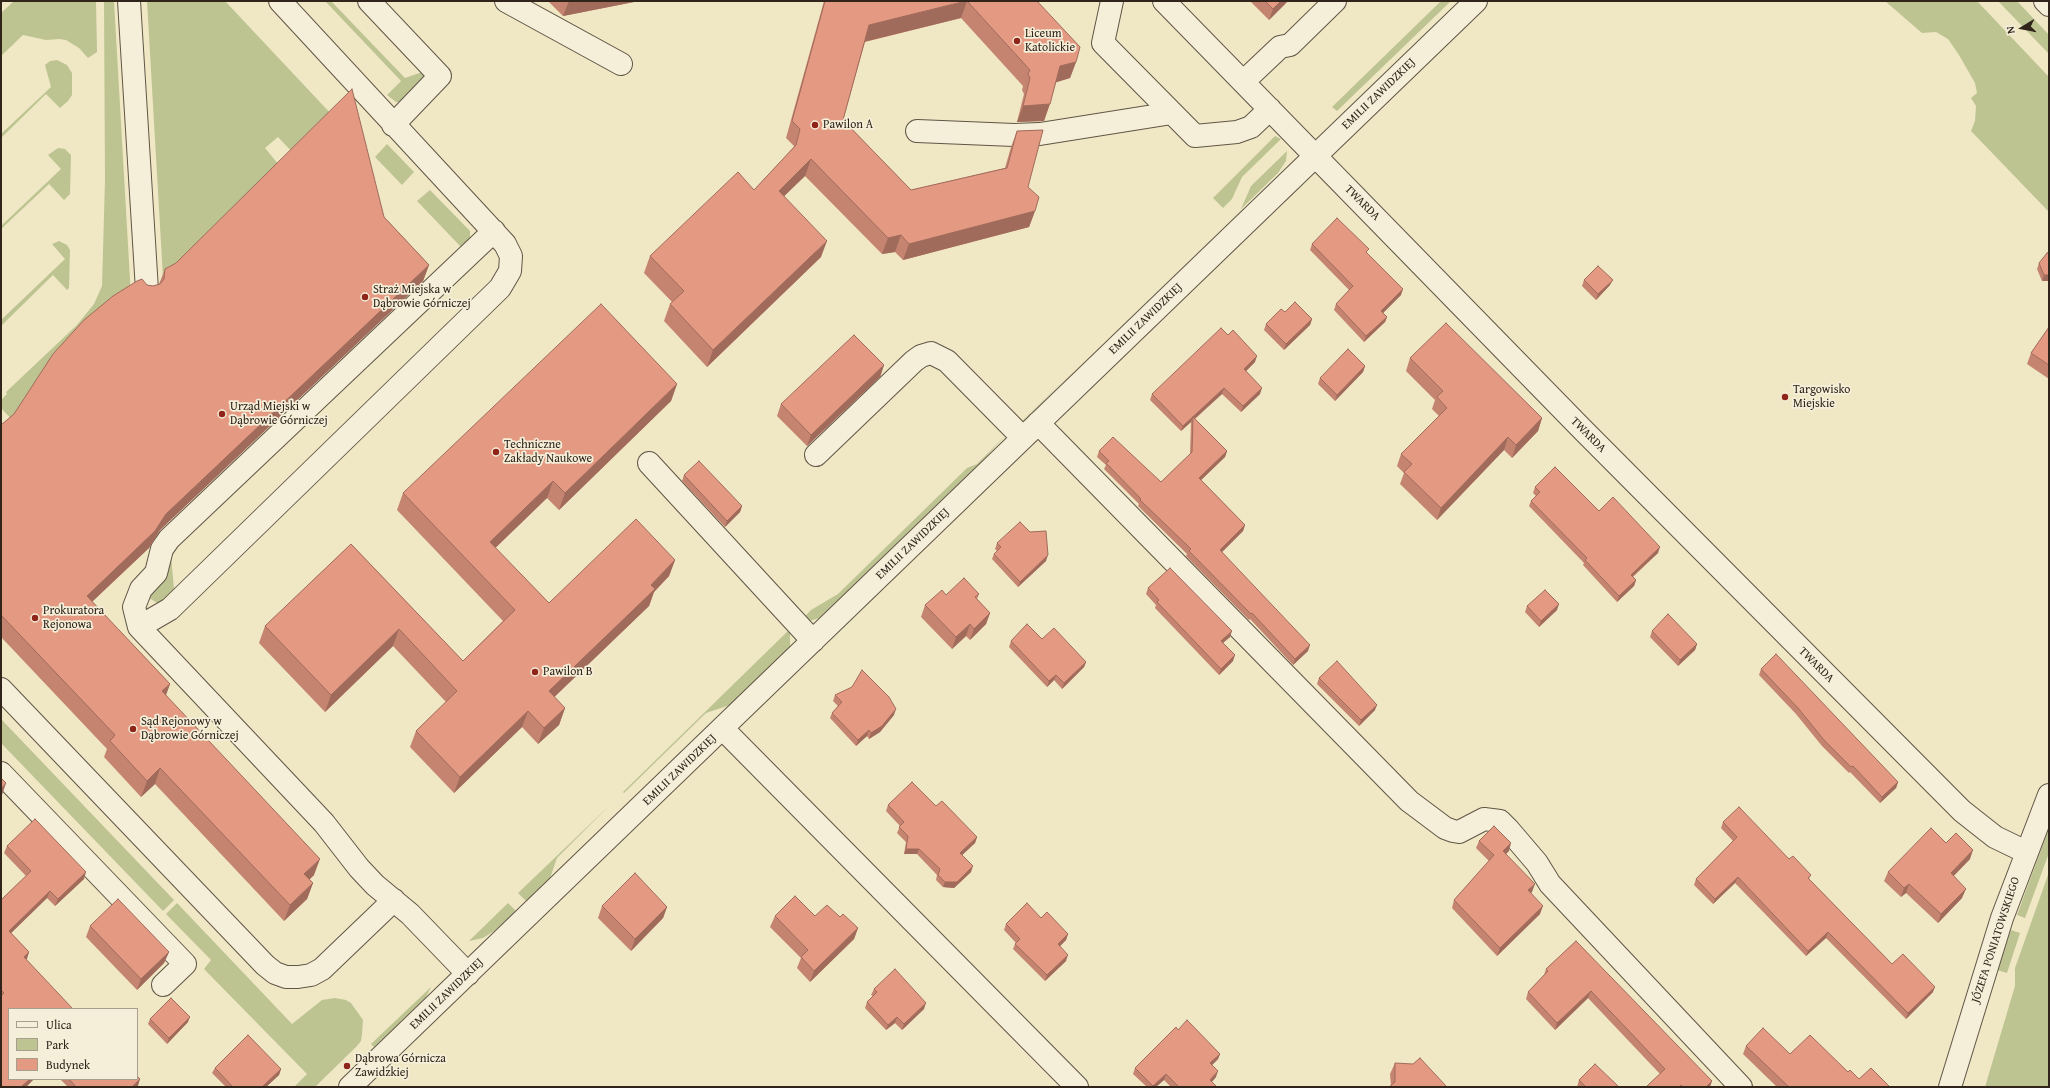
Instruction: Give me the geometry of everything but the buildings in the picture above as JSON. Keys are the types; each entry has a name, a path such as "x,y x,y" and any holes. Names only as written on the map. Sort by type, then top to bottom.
{"street":[{"path":"129,1 147,290"},
{"path":"139,627 170,609 500,288 510,271 511,256 505,244 494,231 393,125 280,1"},
{"path":"368,1 440,76 393,125"},
{"path":"506,1 621,64"},
{"path":"1112,1 1103,44 1195,136 1237,132 1251,127 1270,110"},
{"name":"TWARDA","path":"1164,1 1717,565 1962,812 1995,837 2026,852"},
{"path":"1243,82 1280,47 1290,45 1335,1"},
{"name":"EMILII ZAWIDZKIEJ","path":"350,1087 723,729 1476,1"},
{"path":"2045,1 2049,5"},
{"path":"917,131 1014,135 1040,134 1172,113"},
{"path":"468,974 410,914 359,868 324,823 139,627 134,607 140,589 156,573 162,549 169,539 494,231"},
{"path":"816,455 914,361 925,354 931,353 948,361 1031,431 1409,801 1445,828 1453,831 1459,832 1484,819 1493,819 1504,825 1538,863 1550,884 1741,1087"},
{"path":"649,463 813,641"},
{"path":"1,689 265,965 275,973 286,977 298,978 311,975 322,969 394,900"},
{"path":"723,729 1077,1087"},
{"path":"1,773 185,964 163,985"},
{"name":"JÓZEFA PONIATOWSKIEGO","path":"1950,1087 1987,962 2026,852 2049,795"}],"green space":[{"path":"14,1 96,1 97,52 88,58 79,48 66,40 46,40 23,35 1,56 1,13"},
{"path":"104,1 114,1 131,297 14,422 1,408 1,400 7,394 6,392 77,325 94,304 102,286 105,180"},
{"path":"147,1 225,1 333,116 294,154 278,137 265,148 279,165 163,278"},
{"path":"325,1 331,1 405,78 425,71 426,78 402,102 396,102 387,95 401,81"},
{"path":"1441,1 1451,1 1337,111 1332,107"},
{"path":"1885,1 1977,1 2049,77 2049,212 1971,131 1975,121 1976,106 1971,98 1977,93 1975,83 1948,39 1936,32 1922,33"},
{"path":"1998,1 2017,1 2049,35 2049,54"},
{"path":"57,60 67,65 72,73 72,95 68,101 60,108 46,94 1,138 1,134 51,87 45,65 50,61"},
{"path":"1275,136 1281,139 1242,177 1232,199 1223,208 1213,198"},
{"path":"387,144 414,172 402,185 375,157"},
{"path":"58,148 65,149 71,155 70,194 64,200 49,184 1,229 1,226 61,169 48,155"},
{"path":"1287,151 1286,161 1278,173 1088,358 1241,209 1251,186"},
{"path":"430,190 470,231 470,238 461,247 417,201"},
{"path":"59,241 67,245 70,250 69,288 67,290 53,275 1,326 1,320 65,259 52,244"},
{"path":"1078,367 1022,422 1021,422"},
{"path":"1007,434 979,464 819,618 810,621 804,617 811,610 838,594 967,468 977,464"},
{"path":"171,556 174,589 173,594 159,604 147,595"},
{"path":"790,629 790,647 730,705 706,713 624,793 623,792"},
{"path":"1,719 174,900 163,911 1,743"},
{"path":"610,805 557,858 550,878 526,901 518,893"},
{"path":"2049,828 2049,853 2025,918 2017,915"},
{"path":"2049,872 2049,1087 1985,1087 2015,986 2015,968"},
{"path":"177,903 292,1024 322,1000 335,998 346,1000 351,1003 363,1020 361,1041 315,1087 294,1087 307,1074 204,969 211,960 166,914"},
{"path":"508,903 516,911 494,931 483,938 469,941"},
{"path":"2011,930 2020,933 2007,973 1997,970"},
{"path":"431,987 426,997 374,1047 371,1044"}],"place":[{"name":"Liceum Katolickie","path":"1017,41"},
{"name":"Pawilon A","path":"815,125"},
{"name":"Straż Miejska w Dąbrowie Górniczej","path":"365,297"},
{"name":"Targowisko Miejskie","path":"1785,397"},
{"name":"Urząd Miejski w Dąbrowie Górniczej","path":"222,414"},
{"name":"Techniczne Zakłady Naukowe","path":"496,452"},
{"name":"Prokuratora Rejonowa","path":"35,618"},
{"name":"Pawilon B","path":"535,672"},
{"name":"Sąd Rejonowy w Dąbrowie Górniczej","path":"133,729"},
{"name":"Dąbrowa Górnicza Zawidzkiej","path":"347,1066"}]}
